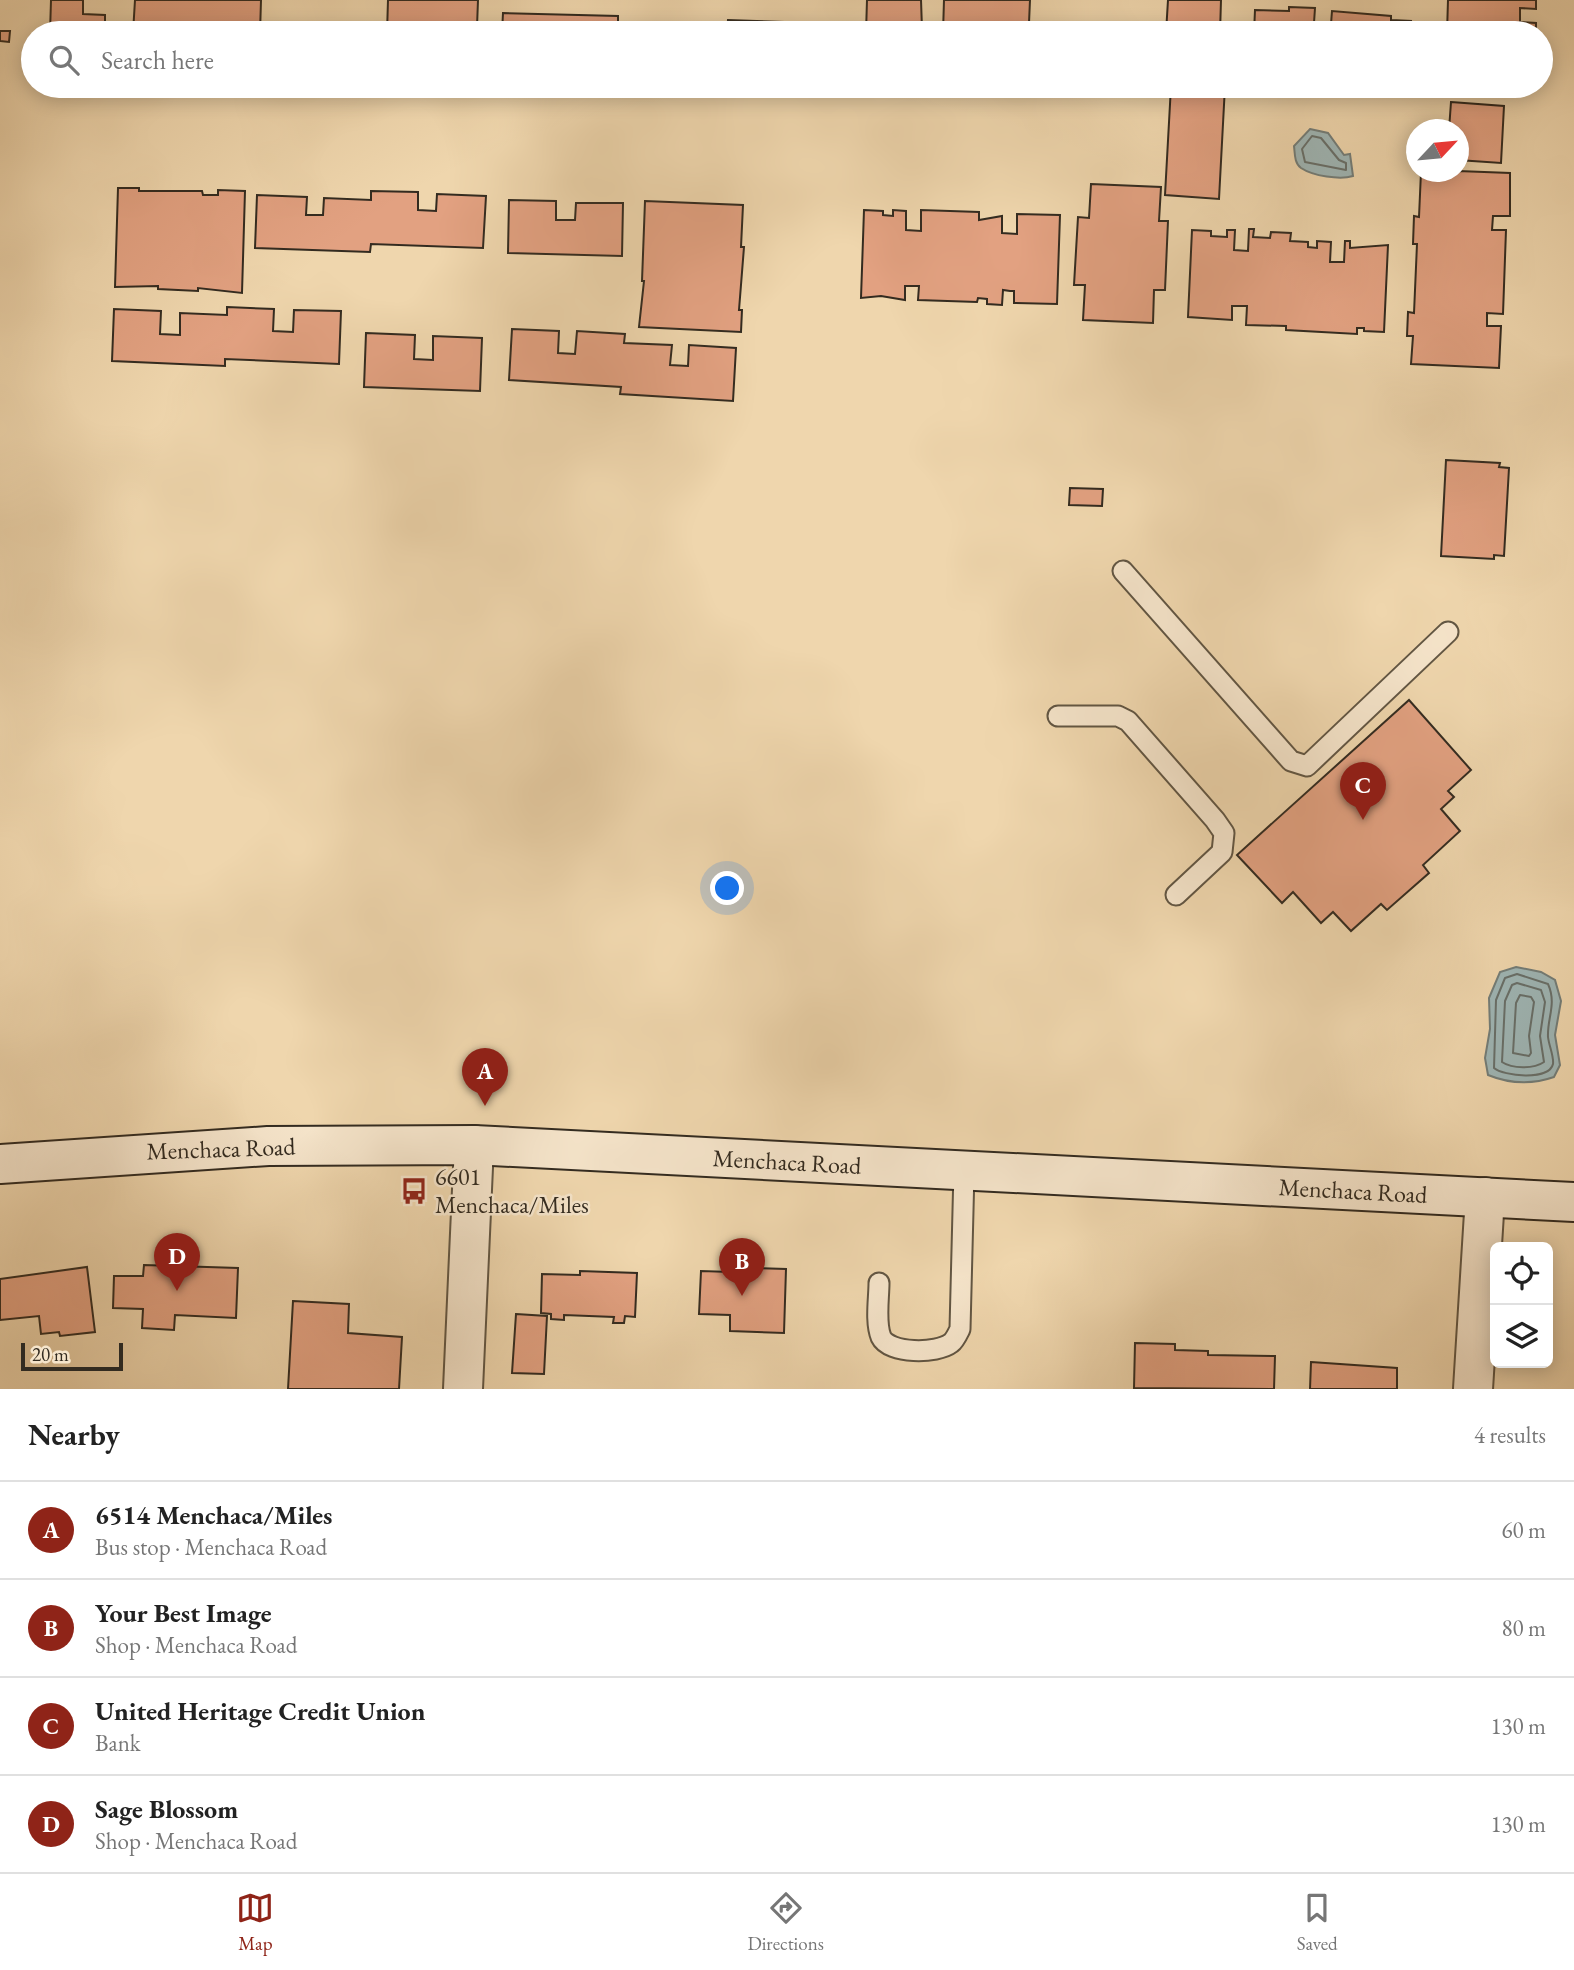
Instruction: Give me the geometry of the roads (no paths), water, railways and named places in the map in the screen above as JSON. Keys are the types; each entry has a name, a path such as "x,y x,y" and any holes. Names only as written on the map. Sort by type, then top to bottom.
{"main road":[{"name":"Menchaca Road","path":"0,1164 268,1146 474,1145 1574,1202"},
{"path":"463,1389 474,1145"},
{"path":"1474,1389 1485,1198"}],"lane":[{"path":"1123,571 1291,761 1299,766 1307,766 1316,758 1448,632"},
{"path":"1058,716 1118,716 1128,721 1224,833 1223,852 1176,895"},
{"path":"878,1283 880,1334 885,1343 895,1349 939,1349 951,1343 960,1329 964,1171"}],"water":[{"path":"1310,129 1328,133 1344,155 1350,154 1353,176 1327,176 1306,171 1299,166 1294,146"},
{"path":"1516,967 1541,972 1555,980 1561,1001 1555,1035 1560,1065 1554,1077 1521,1082 1488,1075 1485,1058 1490,1029 1489,998 1500,972"}],"place":[{"name":"United Heritage Credit Union","path":"1363,820"},
{"name":"6514 Menchaca/Miles","path":"485,1106"},
{"name":"6601 Menchaca/Miles","path":"414,1191"},
{"name":"Sage Blossom","path":"177,1291"},
{"name":"Your Best Image","path":"742,1296"}]}
